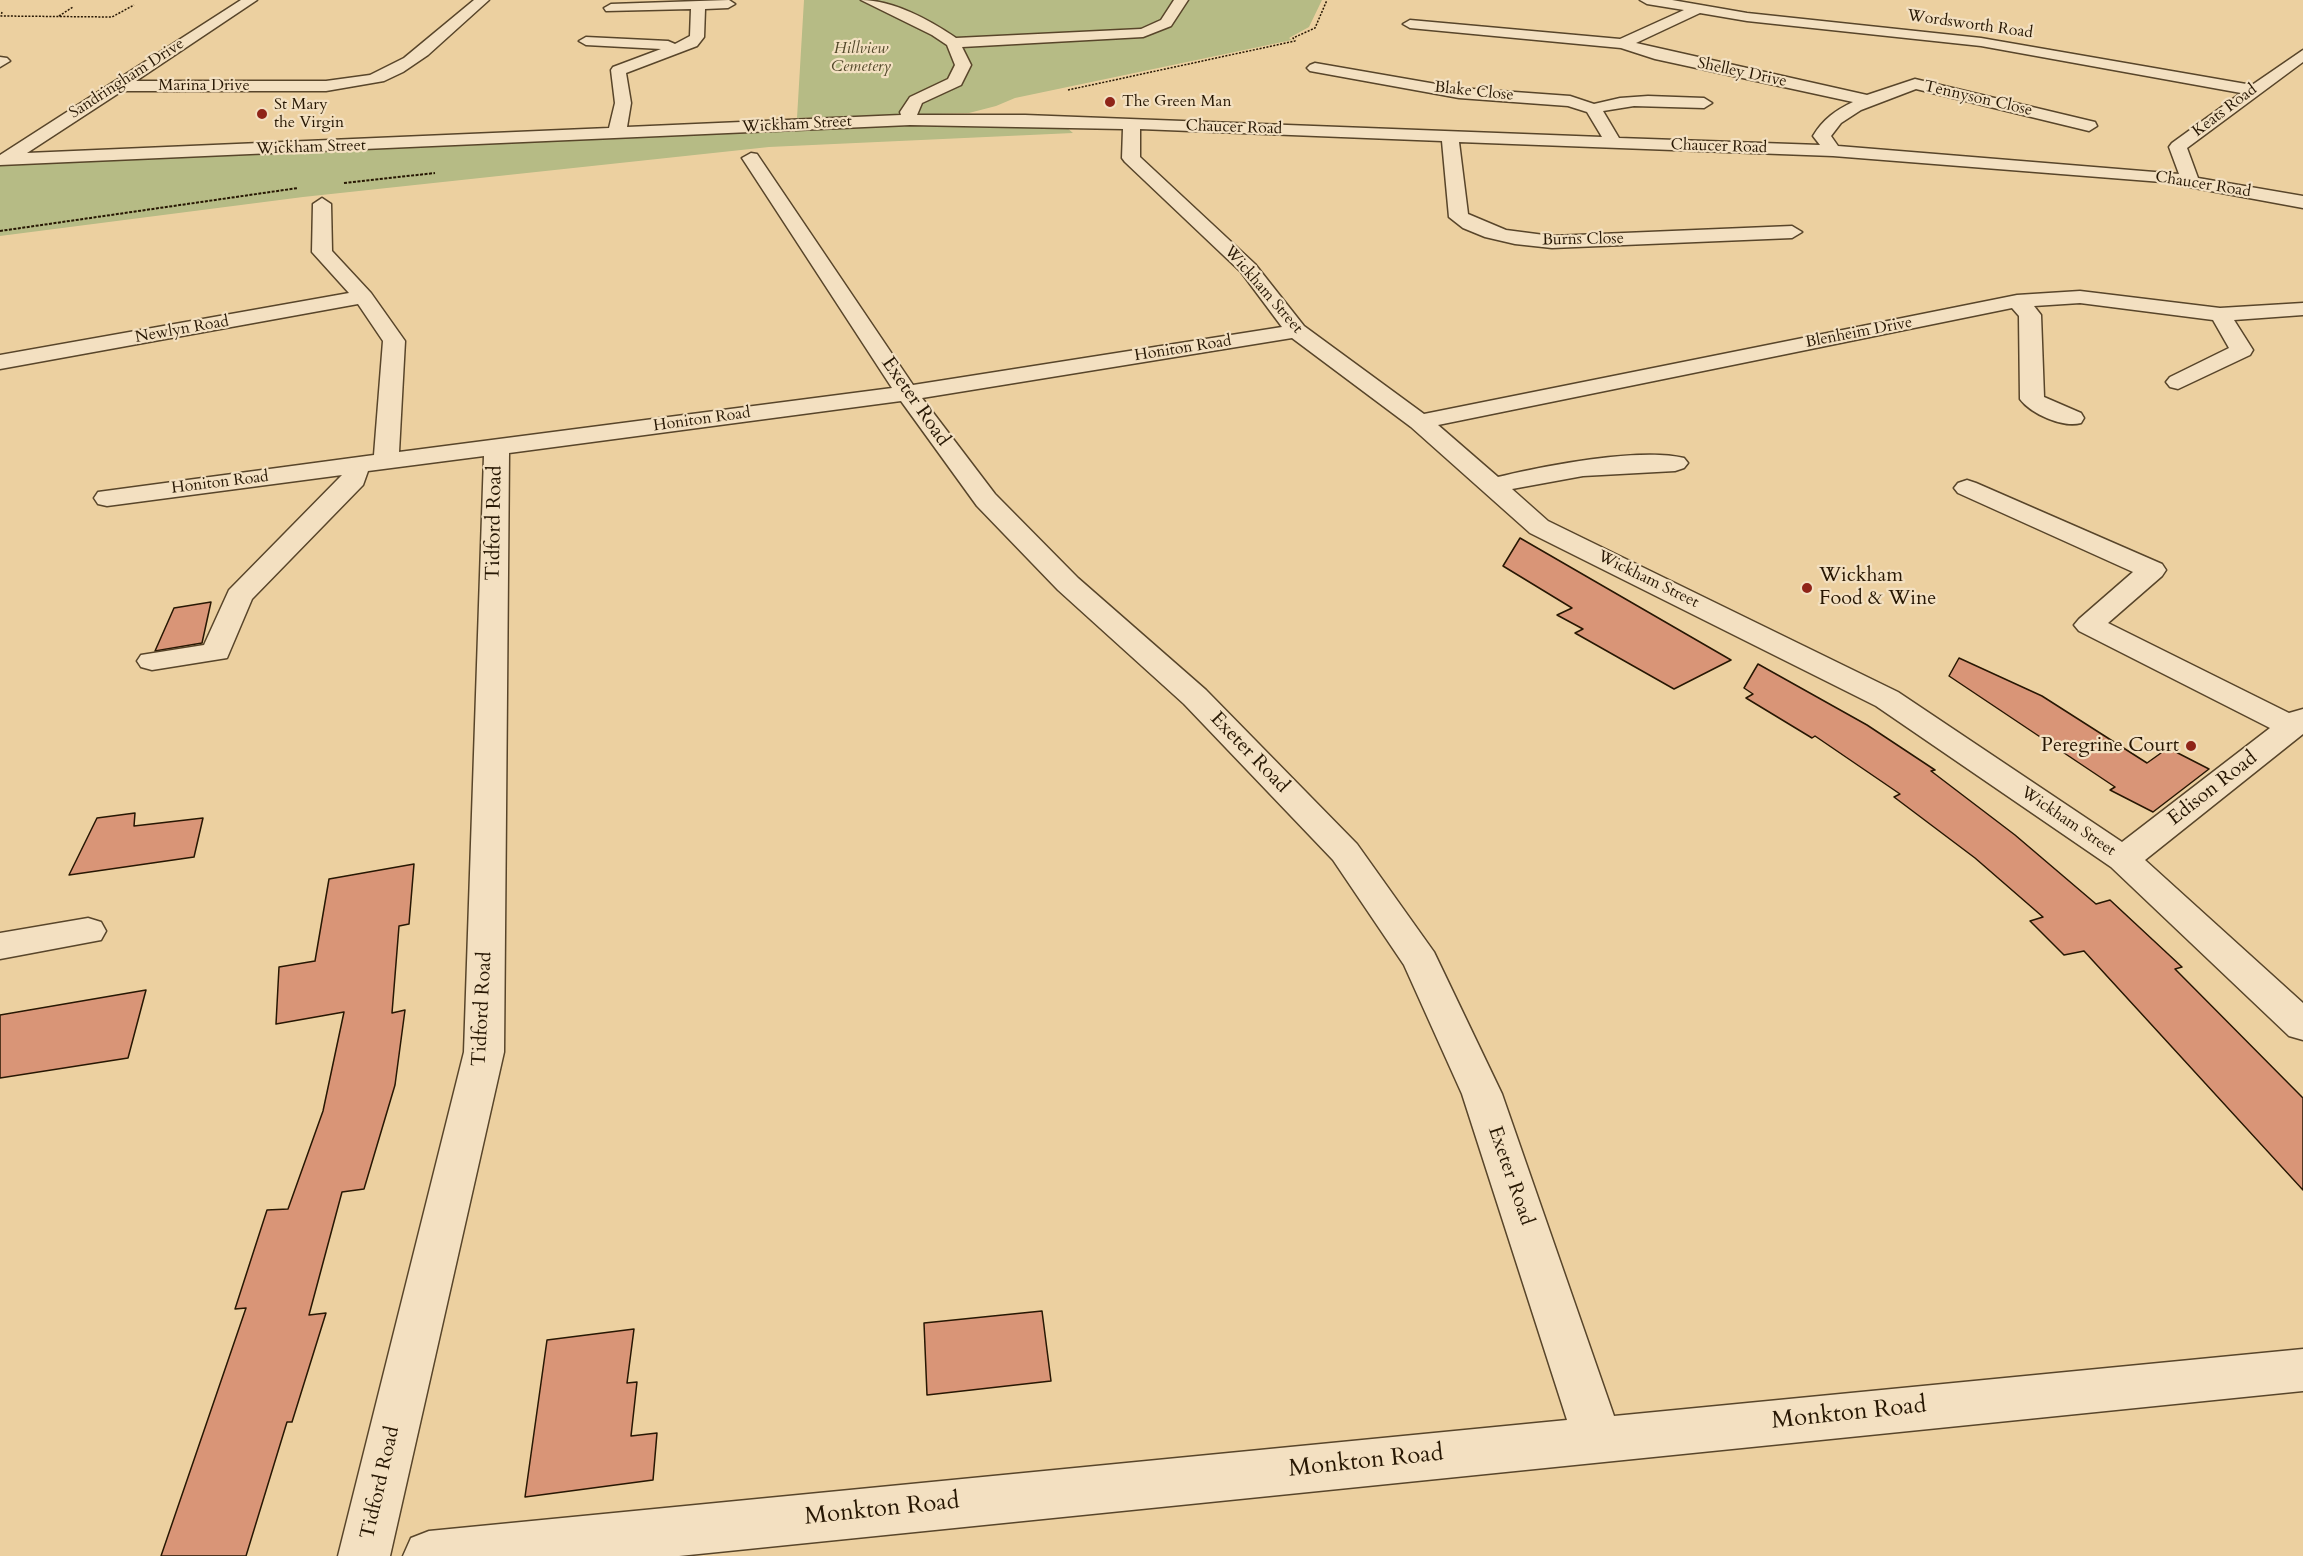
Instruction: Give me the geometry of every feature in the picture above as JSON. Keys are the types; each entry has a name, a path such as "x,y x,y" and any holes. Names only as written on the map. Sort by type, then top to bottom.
{"street":[{"name":"Sandringham Drive","path":"2,160 250,0"},
{"name":"Marina Drive","path":"116,86 326,86 358,82 386,75 408,61 482,0"},
{"path":"868,0 937,32 953,43 963,65 955,82 916,100 908,111 910,120"},
{"path":"953,43 1143,33 1166,23 1181,0"},
{"name":"Wordsworth Road","path":"1647,0 1747,17 1981,42 2252,90"},
{"path":"611,8 728,4"},
{"path":"617,134 623,111 623,97 616,76 619,70 692,43 697,37 698,6"},
{"path":"1747,17 1769,8"},
{"path":"1622,44 1696,10"},
{"path":"1478,30 1509,18"},
{"path":"1872,30 1899,18"},
{"name":"Shelley Drive","path":"1410,24 1622,44 1655,54 1868,100"},
{"path":"586,41 647,42 678,48"},
{"name":"Keats Road","path":"2190,181 2178,147 2252,90 2303,56"},
{"name":"Blake Close","path":"1315,68 1459,93 1570,101 1593,108"},
{"name":"Tennyson Close","path":"1868,100 1915,84 2089,126"},
{"path":"1833,151 1822,136 1824,132 1836,118 1868,100"},
{"path":"1614,143 1593,108 1610,103 1628,102 1704,103"},
{"name":"Wickham Street","path":"2,160 617,134 796,131 910,120 1133,124 1130,134 1131,158 1248,268 1296,331 1420,422 1539,527 1887,699 2123,859 2303,1026"},
{"name":"Chaucer Road","path":"1133,124 1833,151 2002,163 2190,181 2303,202"},
{"name":"Burns Close","path":"1450,137 1459,217 1479,230 1507,237 1552,242 1792,232"},
{"name":"Exeter Road","path":"751,158 907,393 986,500 1068,584 1195,697 1345,852 1421,961 1482,1094 1597,1438"},
{"path":"322,204 322,252 364,297 394,341 386,462"},
{"name":"Newlyn Road","path":"0,362 364,297"},
{"name":"Blenheim Drive","path":"1420,422 2017,301 2080,297 2220,314 2303,309"},
{"path":"2017,301 2030,315 2032,399 2037,404 2072,418"},
{"path":"2178,382 2242,350 2220,314"},
{"name":"Honiton Road","path":"107,498 907,393 1296,331"},
{"name":"Tidford Road","path":"364,1556 484,1052 497,448"},
{"path":"1493,486 1536,474 1603,464 1675,463"},
{"path":"153,661 216,652 238,596 354,480 356,466"},
{"path":"1967,488 2152,570 2089,625 2297,722"},
{"name":"Edison Road","path":"2123,859 2297,722"},
{"path":"0,946 88,931"},
{"name":"Monkton Road","path":"429,1556 1597,1438 2303,1370"}],"path":[{"path":"1068,90 1295,41 1293,38 1315,28 1326,0"},
{"path":"2,12 1,16 112,17 134,5"},
{"path":"59,16 73,7"},
{"path":"0,231 302,188"}],"green space":[{"name":"Hillview Cemetery","path":"804,0 1322,0 1309,27 1289,38 1292,40 1015,98 969,113 797,118"},
{"path":"920,125 1066,127 1073,133 769,147 303,197 0,236 0,165"}],"building":[{"path":"1520,538 1731,660 1674,689 1575,633 1583,629 1557,615 1572,608 1503,566"},
{"path":"211,602 202,643 155,651 174,608"},
{"path":"1959,658 2042,696 2147,763 2168,748 2209,769 2153,812 2110,790 2115,787 1949,676"},
{"path":"1758,664 1867,725 1935,770 1931,771 2015,835 2096,904 2110,900 2182,967 2175,969 2303,1098 2303,1190 2084,951 2064,955 2030,921 2043,917 1975,858 1894,797 1900,794 1815,736 1812,738 1746,698 1753,694 1744,688"},
{"path":"135,813 134,826 203,818 194,857 69,875 97,818"},
{"path":"414,864 409,924 399,926 392,1013 405,1010 395,1085 364,1189 342,1192 309,1315 326,1313 292,1422 287,1422 246,1556 161,1556 246,1308 235,1309 267,1210 288,1209 323,1111 344,1012 276,1024 279,967 315,961 329,879"},
{"path":"146,990 128,1058 0,1078 0,1015"},
{"path":"1042,1311 1051,1381 927,1395 924,1323"},
{"path":"634,1329 627,1383 637,1382 631,1436 657,1433 653,1480 525,1497 547,1340"}],"place":[{"name":"The Green Man","path":"1110,102"},
{"name":"St Mary the Virgin","path":"262,114"},
{"name":"Wickham Food & Wine","path":"1807,588"},
{"name":"Peregrine Court","path":"2191,746"}]}
